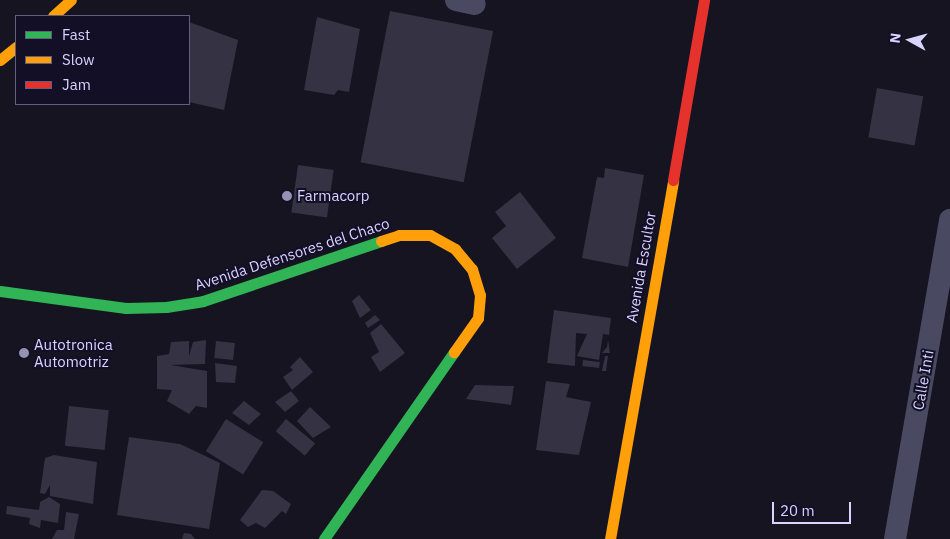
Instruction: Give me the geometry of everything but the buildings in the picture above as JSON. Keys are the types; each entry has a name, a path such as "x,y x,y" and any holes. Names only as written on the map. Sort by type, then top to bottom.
{"main road":[{"path":"54,15 71,0"},
{"name":"Avenida Escultor","path":"610,539 704,0"},
{"path":"0,60 15,48"},
{"name":"Avenida Defensores del Chaco","path":"0,291 126,308 166,306 203,301 399,235 430,235 455,249 472,269 480,294 478,318 324,539"}],"street":[{"name":"Calle Inti","path":"895,539 950,220"}],"traffic: fast":[{"path":"0,291 126,308 166,307 203,301 381,241"},
{"path":"324,539 454,352"}],"traffic: slow":[{"path":"54,15 71,0"},
{"path":"0,60 15,48"},
{"path":"610,539 673,180"},
{"path":"381,241 399,235 430,235 455,249 472,269 480,295 478,318 454,352"}],"traffic: jam":[{"path":"673,180 704,0"}],"place":[{"name":"Farmacorp","path":"287,196"},
{"name":"Autotronica Automotriz","path":"24,353"}]}
